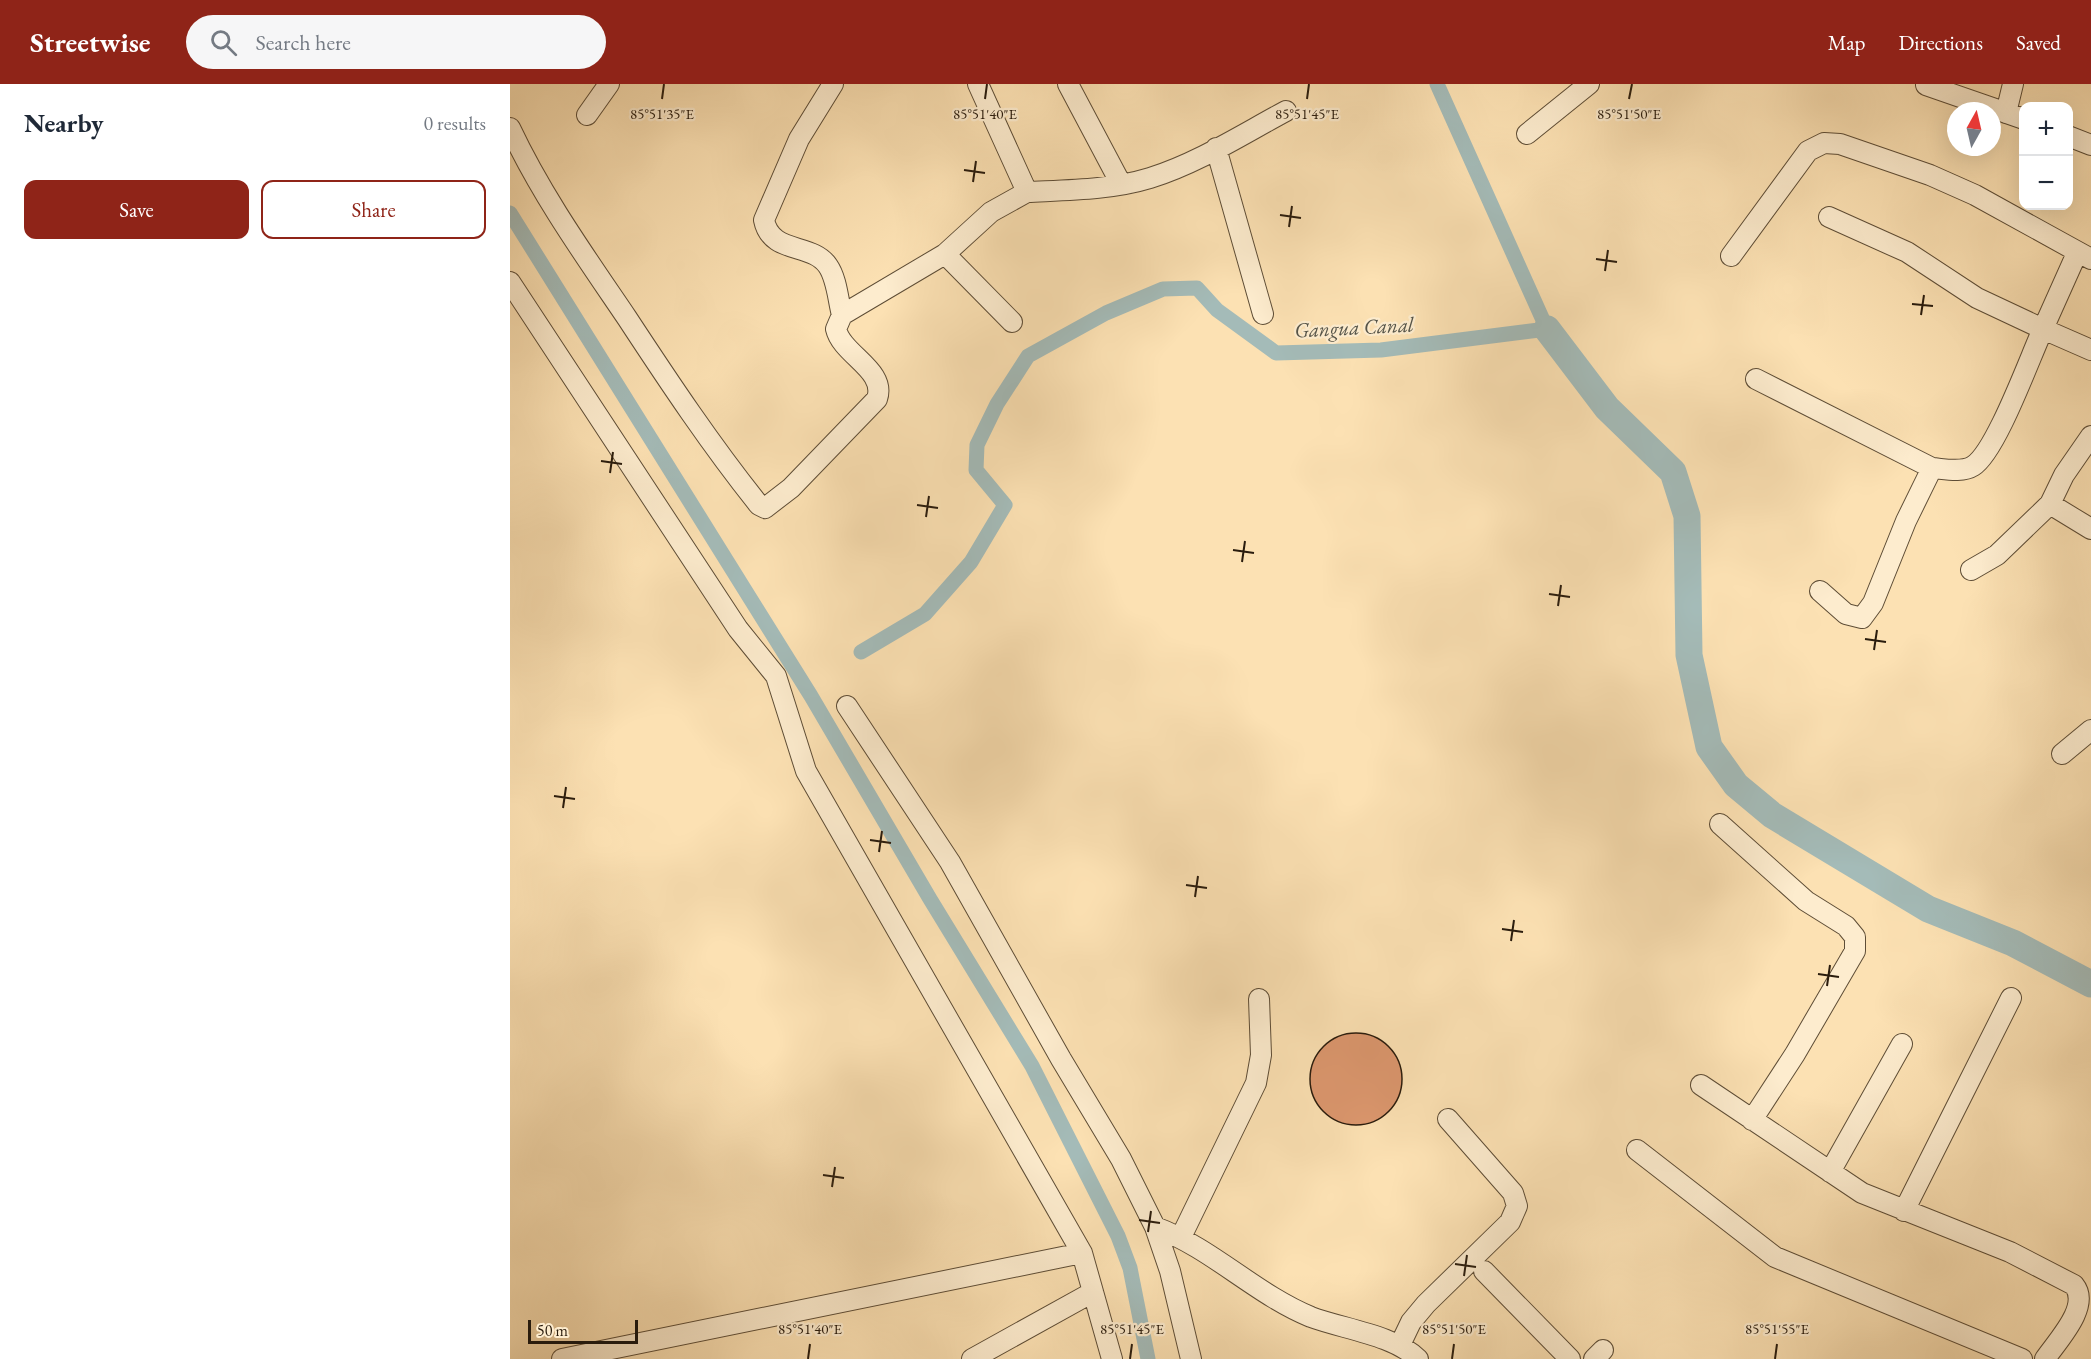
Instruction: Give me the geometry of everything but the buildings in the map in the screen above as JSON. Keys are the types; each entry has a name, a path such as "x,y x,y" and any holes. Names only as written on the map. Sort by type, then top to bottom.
{"street":[{"path":"587,115 609,84"},
{"path":"833,84 799,140 764,220 766,231 774,238 819,258 829,267 842,315"},
{"path":"978,84 1027,192"},
{"path":"1068,84 1120,184"},
{"path":"1527,134 1589,84"},
{"path":"1926,85 2015,116 2013,84"},
{"path":"510,128 552,206 652,358 720,455 762,507 770,506 791,488 877,399 880,391 876,379 838,338 836,329 842,315 945,254 992,212 1027,192 1120,184 1151,178 1216,148 1286,111"},
{"path":"2073,138 2091,145"},
{"path":"1731,256 1809,151 1824,143 1840,144 1930,175 1975,195 2084,256 2043,329 1995,437 1983,457 1974,466 1963,470 1932,468 1756,379"},
{"path":"1216,148 1263,314"},
{"path":"1829,217 1907,252 1977,298 2091,350"},
{"path":"945,254 1012,322"},
{"path":"510,282 738,629 776,676 806,771 1082,1253 1112,1359"},
{"path":"1971,570 1997,555 2050,504 2064,475 2091,436"},
{"path":"1820,591 1846,614 1862,618 1873,603 1906,521 1932,468"},
{"path":"2050,504 2091,529"},
{"path":"847,706 950,862 1060,1059 1111,1139 1155,1227 1170,1271 1191,1359"},
{"path":"2062,754 2091,730"},
{"path":"1720,824 1806,902 1846,926 1855,942 1855,951 1795,1054 1752,1120"},
{"path":"1904,1210 2012,998"},
{"path":"1181,1236 1257,1083 1261,1055 1259,999"},
{"path":"1830,1172 1902,1044"},
{"path":"1701,1086 1862,1193 2010,1252 2074,1285 2080,1292 2082,1300 2079,1310 2045,1359"},
{"path":"1400,1345 1411,1322 1506,1227 1517,1206 1513,1193 1448,1119"},
{"path":"1636,1150 1775,1257 2022,1359"},
{"path":"1155,1227 1181,1236 1289,1306 1311,1317 1400,1345 1418,1359"},
{"path":"562,1359 1082,1253"},
{"path":"1484,1271 1570,1359"},
{"path":"972,1359 1094,1292"}],"waterway":[{"name":"Gangua Canal","path":"861,652 925,614 971,562 1005,505 976,470 977,445 997,404 1028,356 1106,313 1163,289 1197,288 1217,310 1276,353 1381,350 1547,329 1437,84"},
{"path":"510,213 811,696 930,899 1032,1066 1118,1236 1130,1268 1148,1359"},
{"path":"1547,329 1607,408 1673,472 1687,516 1689,655 1709,747 1736,785 1772,815 1928,909 2013,943 2091,984"}]}
